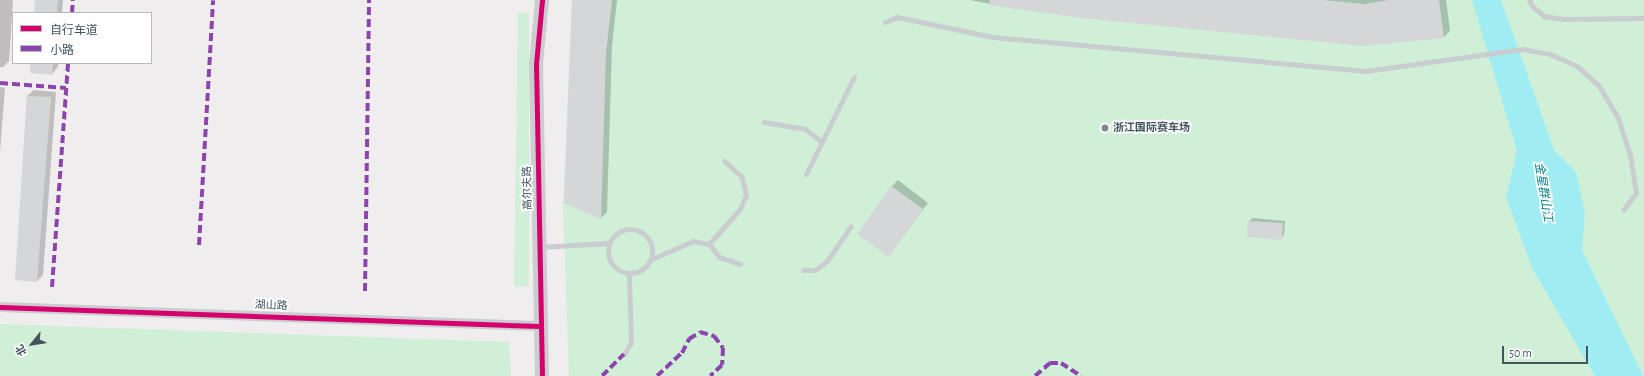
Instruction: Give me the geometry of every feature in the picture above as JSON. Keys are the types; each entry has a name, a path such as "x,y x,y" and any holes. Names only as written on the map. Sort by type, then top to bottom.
{"street":[{"name":"高尔夫路","path":"542,0 536,64 542,376"},
{"name":"湖山路","path":"0,307 540,326"}],"lane":[{"path":"1529,0 1532,6 1544,16 1563,19 1644,18"},
{"path":"885,22 897,17 993,37 1366,71 1522,49 1550,54 1577,66 1599,86 1618,118 1630,155 1636,193 1623,210"},
{"path":"806,174 854,77"},
{"path":"764,122 805,129 822,142"},
{"path":"709,244 740,209 746,195 742,177 724,161"},
{"path":"803,270 815,270 827,261 851,226"},
{"path":"652,259 652,245 644,233 631,228 617,231 608,243 608,257 615,269 629,274 643,270 652,259 692,241 709,244 719,257 740,264"},
{"path":"539,247 608,243"},
{"path":"624,354 631,343 629,274"}],"green space":[{"name":"浙江国际赛车场","path":"572,0 1644,0 1644,376 569,376 563,205"},
{"path":"518,12 529,14 529,286 514,287"},
{"path":"0,324 509,342 511,376 0,376"}],"water":[{"name":"金星群山江","path":"1472,0 1501,0 1554,150 1576,172 1585,213 1582,250 1643,376 1595,376 1532,268 1506,197 1517,151"}],"building":[{"path":"35,0 58,0 57,12 34,12"},
{"path":"572,0 612,0 606,53 601,219 564,203"},
{"path":"990,0 1324,0 1364,4 1389,0 1439,0 1444,38 1363,46 1082,18 989,5"},
{"path":"30,64 53,64 52,75 30,73"},
{"path":"27,96 51,97 37,282 15,280"},
{"path":"891,186 923,209 889,257 857,234"},
{"path":"1248,221 1283,223 1282,240 1247,237"}],"marked path":[{"path":"72,12 73,0"},
{"path":"199,245 213,0"},
{"path":"365,291 369,0"},
{"path":"52,287 68,64"},
{"path":"0,83 66,88"},
{"path":"657,376 682,353 689,339 700,332 714,336 723,348 722,365 710,376"},
{"path":"602,376 624,354"},
{"path":"1035,376 1050,363 1061,363 1081,376"}],"cycle path":[{"path":"542,0 536,64 542,376"},
{"path":"0,307 540,326"}],"place":[{"name":"浙江国际赛车场","path":"1105,128"}]}
